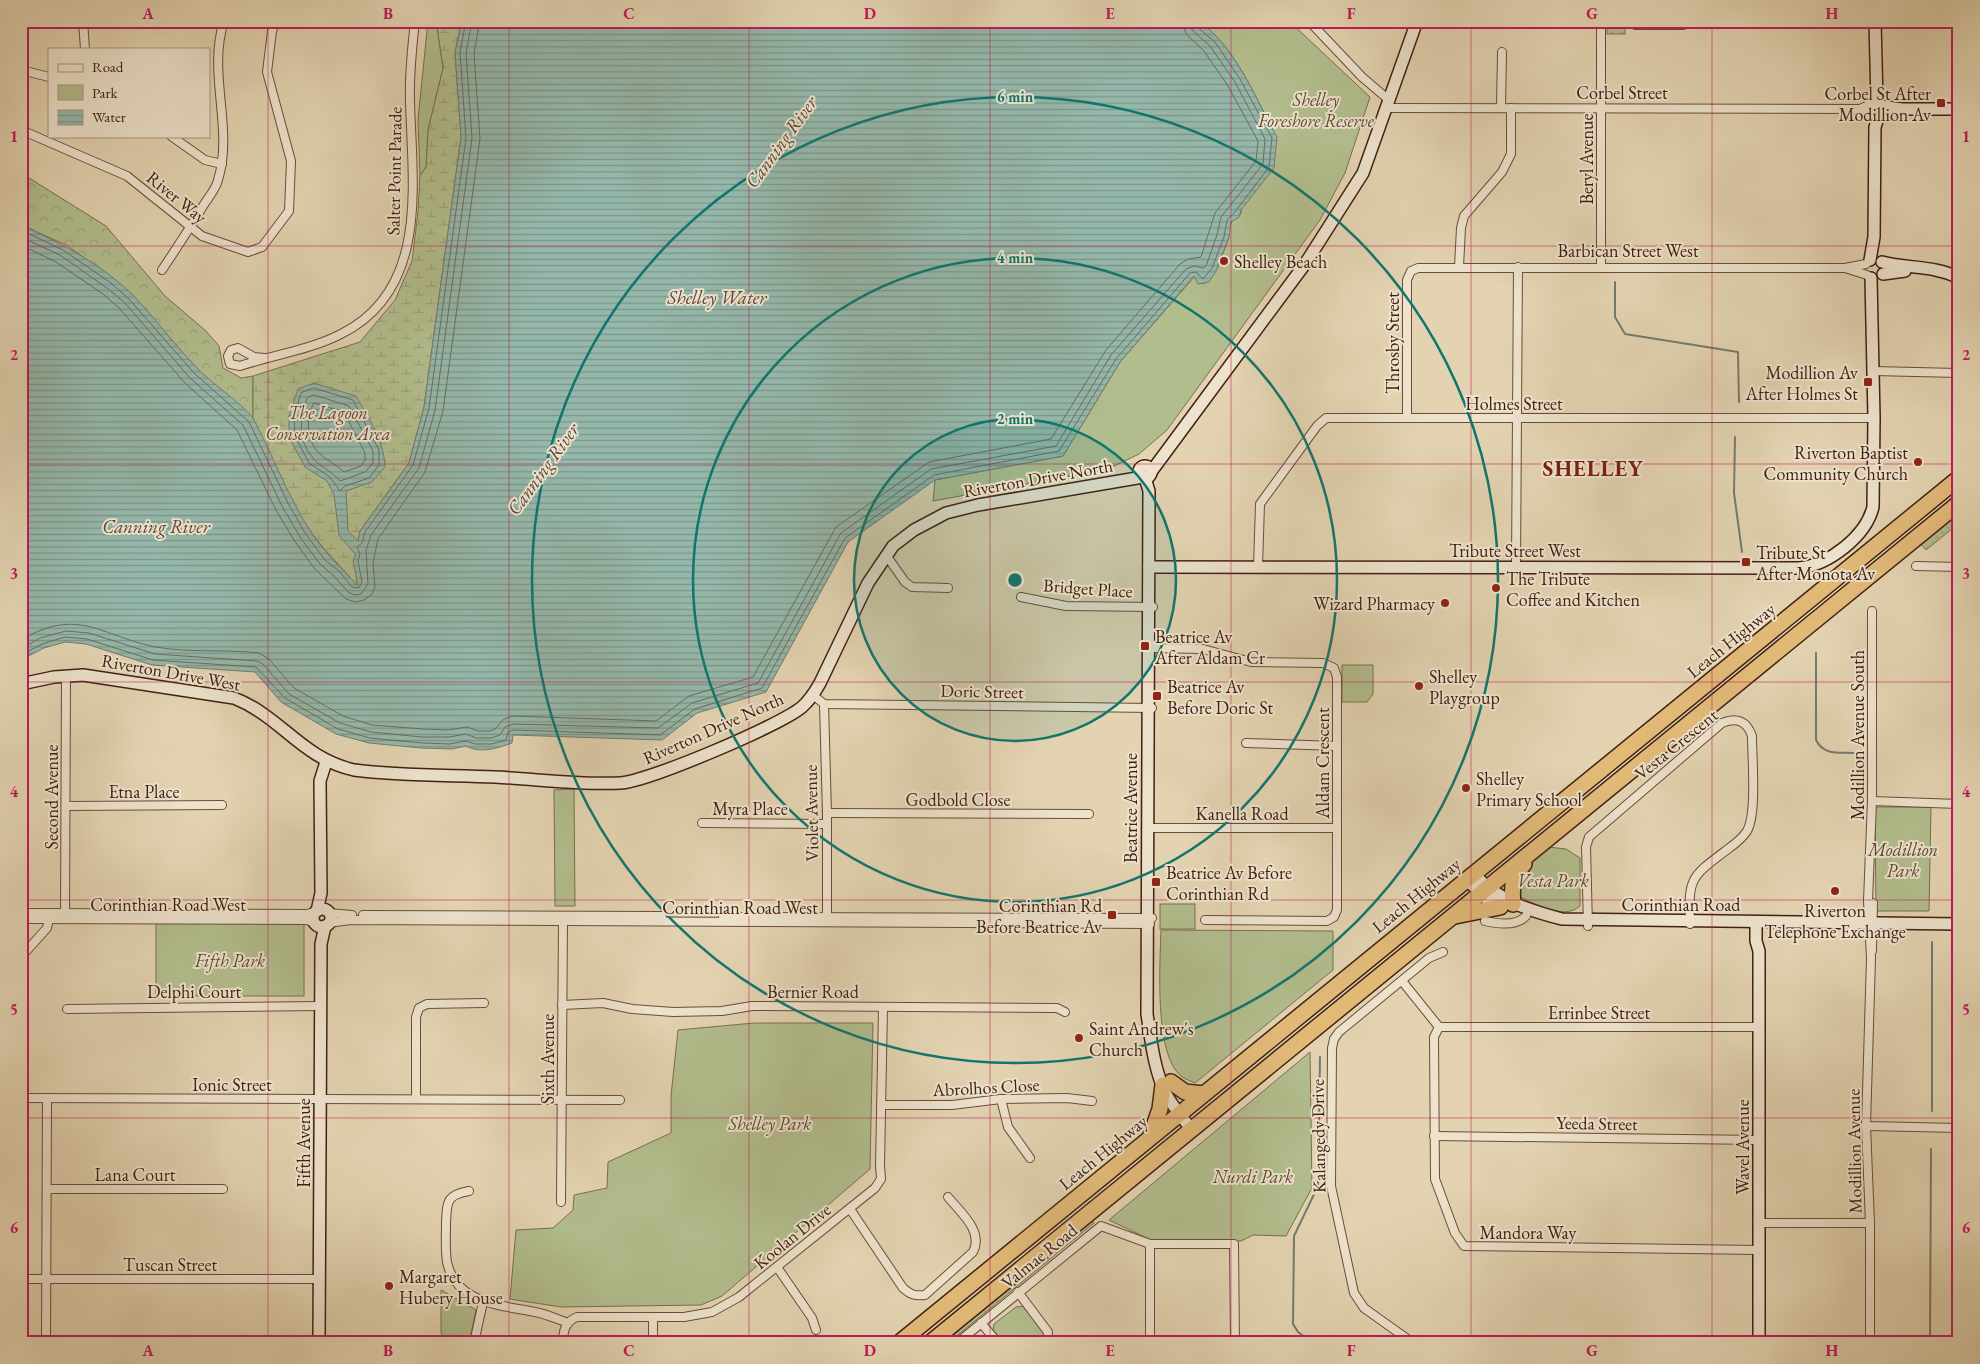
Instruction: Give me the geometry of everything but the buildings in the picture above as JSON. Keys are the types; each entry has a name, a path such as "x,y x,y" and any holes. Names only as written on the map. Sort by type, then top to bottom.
{"highway":[{"name":"Leach Highway","path":"899,1343 1959,478"},
{"path":"930,1343 1959,503"},
{"path":"1452,917 1506,905 1512,889 1514,876 1539,845"},
{"path":"1151,1137 1167,1083 1185,1092 1204,1094"}],"street":[{"path":"84,21 85,48"},
{"path":"162,270 216,185 222,164 224,136 218,96 218,70 221,32 224,21"},
{"name":"River Way","path":"21,130 127,176 202,236 249,252 264,246 289,211 291,162 267,72 272,32 276,21"},
{"name":"Salter Point Parade","path":"264,358 323,341 355,326 377,307 399,274 411,234 411,56 415,21"},
{"path":"1308,21 1387,104"},
{"name":"Riverton Drive North","path":"326,762 374,773 496,777 566,783 622,783 661,771 775,724 801,708 813,695 868,583 893,546 914,530 946,513 1129,479 1146,473 1159,460 1260,327 1326,234 1363,173 1417,21"},
{"name":"Beryl Avenue","path":"1601,21 1601,268"},
{"path":"1635,25 1683,25 1697,21"},
{"path":"1874,418 1875,128 1873,110 1875,89 1875,21"},
{"path":"1501,108 1502,52"},
{"path":"21,70 48,77"},
{"name":"Corbel Street","path":"1387,104 1601,110 1959,109"},
{"path":"1459,267 1461,228 1464,216 1502,172 1511,154 1511,108"},
{"path":"175,138 205,160 222,164"},
{"path":"1875,269 1894,265 1930,267 1958,282"},
{"name":"Barbican Street West","path":"1411,271 1418,268 1459,267 1875,269"},
{"path":"1516,567 1518,267"},
{"name":"Throsby Street","path":"1407,417 1407,280 1411,271"},
{"path":"1873,371 1958,373"},
{"name":"Holmes Street","path":"1258,567 1260,504 1322,420 1330,418 1874,418"},
{"name":"Tribute Street West","path":"1152,567 1805,567 1824,561 1844,547 1866,525 1873,507 1874,418"},
{"name":"Beatrice Avenue","path":"1146,473 1149,491 1152,567 1150,921 1154,1024 1167,1083 1182,1111 1195,1127"},
{"path":"886,555 905,582 912,587 948,588"},
{"path":"1916,566 1959,567"},
{"name":"Bridget Place","path":"1021,597 1066,606 1151,607"},
{"name":"Modillion Avenue South","path":"1871,925 1872,611"},
{"name":"Aldam Crescent","path":"1151,648 1203,649 1242,661 1323,663 1334,668 1337,677 1337,910 1334,916 1327,921 1205,920"},
{"name":"Riverton Drive West","path":"21,684 66,675 83,675 234,698 257,709 308,751 326,762"},
{"name":"Second Avenue","path":"65,916 66,675"},
{"path":"813,695 824,704"},
{"name":"Doric Street","path":"824,704 1151,708"},
{"name":"Violet Avenue","path":"824,704 828,824 828,919"},
{"name":"Vesta Crescent","path":"1588,923 1586,847 1589,837 1722,723 1731,719 1740,720 1749,726 1752,736 1752,820 1740,840 1700,870 1693,879 1689,891 1690,924"},
{"path":"1246,744 1337,746"},
{"name":"Fifth Avenue","path":"319,1343 320,781 326,762"},
{"path":"1872,800 1959,804"},
{"name":"Etna Place","path":"66,806 222,806"},
{"name":"Godbold Close","path":"827,813 1089,814"},
{"name":"Myra Place","path":"702,823 828,824"},
{"name":"Kanella Road","path":"1150,828 1337,828"},
{"name":"Corinthian Road","path":"1469,876 1483,891 1526,916 1588,923 1959,924"},
{"name":"Corinthian Road","path":"1506,905 1562,919 1588,923"},
{"name":"Corinthian Road West","path":"21,916 26,919 65,916 307,920 345,915 1150,921"},
{"path":"21,957 47,928 50,916"},
{"name":"Corinthian Road","path":"1485,921 1514,923 1521,922 1526,916"},
{"name":"Sixth Avenue","path":"561,1202 563,918"},
{"name":"Wavel Avenue","path":"1759,1343 1760,924"},
{"name":"Modillion Avenue","path":"1870,1343 1870,1223 1866,1126 1871,925"},
{"name":"Kalangedy Drive","path":"1413,1343 1358,1302 1354,1293 1331,1186 1334,1039 1338,1032 1429,958 1444,952"},
{"path":"1402,981 1439,1028"},
{"path":"416,1100 416,1017 419,1008 428,1004 484,1003"},
{"name":"Bernier Road","path":"562,1005 603,1003 632,1009 673,1012 722,1010 752,1006 1057,1008 1065,1012"},
{"name":"Delphi Court","path":"67,1009 320,1006"},
{"name":"Koolan Drive","path":"568,1323 578,1317 684,1318 712,1312 739,1298 875,1188 881,1179 883,1007"},
{"name":"Errinbee Street","path":"1439,1028 1759,1028"},
{"name":"Mandora Way","path":"1439,1028 1434,1037 1435,1179 1455,1233 1464,1246 1759,1250"},
{"name":"Ionic Street","path":"21,1098 620,1100"},
{"path":"46,1343 47,1098"},
{"name":"Abrolhos Close","path":"881,1105 952,1105 1001,1099 1067,1098 1092,1101"},
{"path":"1001,1099 1008,1127 1030,1158"},
{"path":"1866,1126 1959,1128"},
{"name":"Yeeda Street","path":"1434,1136 1760,1140"},
{"name":"Lana Court","path":"47,1189 222,1189"},
{"path":"469,1191 456,1194 449,1200 447,1207 446,1254 455,1280 466,1292 483,1302 542,1314 568,1323 564,1329 563,1343"},
{"path":"850,1209 903,1288 913,1296 918,1296 925,1295 973,1252 977,1243 976,1232 948,1197"},
{"path":"1760,1223 1870,1223"},
{"name":"Valmae Road","path":"957,1343 1102,1226 1150,1244"},
{"path":"1150,1343 1150,1244 1234,1244 1234,1343"},
{"path":"777,1267 812,1318 816,1330"},
{"name":"Tuscan Street","path":"21,1279 320,1279"},
{"path":"1018,1292 1048,1332 1048,1343"},
{"path":"474,1343 483,1302"},
{"path":"652,1343 653,1317"},
{"path":"981,1323 998,1343"}],"green space":[{"path":"428,21 436,21 443,68 428,129 426,167 420,175 418,120"},
{"name":"The Lagoon Conservation Area","path":"436,21 462,21 455,52 461,137 424,407 409,463 360,531 356,555 358,587 311,532 282,482 253,419 253,376 360,342 395,300 412,261 420,175 426,167 428,129 443,68"},
{"name":"Shelley Foreshore Reserve","path":"1198,21 1289,21 1370,97 1345,173 1320,220 1167,430 1139,454 1108,469 933,501 935,480 1063,456 1120,362 1195,276 1197,281 1204,284 1216,271 1229,238 1229,226 1241,214 1273,130 1232,56 1222,42"},
{"path":"1607,21 1625,21 1625,34 1607,34"},
{"path":"21,173 106,226 165,296 206,331 219,346 223,368 241,378 253,376 253,419 198,370 132,295 114,279 66,245 21,225"},
{"path":"1959,508 1959,523 1926,550 1918,541"},
{"path":"1342,665 1373,665 1373,694 1367,702 1342,702"},
{"path":"574,789 575,906 555,906 554,790"},
{"name":"Modillion Park","path":"1875,807 1931,807 1929,911 1876,911"},
{"name":"Vesta Park","path":"1548,847 1566,849 1580,858 1580,906 1573,910 1566,912 1549,909 1517,896 1518,873"},
{"path":"1160,904 1195,904 1195,929 1160,929"},
{"name":"Fifth Park","path":"156,923 304,923 304,996 156,996"},
{"path":"1161,930 1333,931 1333,970 1195,1083 1181,1076 1172,1065 1166,1049 1160,1008"},
{"name":"Shelley Park","path":"754,1023 873,1023 870,1169 722,1296 701,1305 561,1307 510,1299 516,1230 553,1228 573,1210 574,1195 607,1188 608,1162 671,1133 671,1096 678,1030"},
{"name":"Nurdi Park","path":"1310,1052 1312,1188 1286,1236 1253,1235 1241,1241 1151,1240 1109,1220"},
{"path":"1091,1219 1094,1223 948,1343 941,1343"},
{"path":"441,1290 476,1310 469,1343 447,1343 441,1333"},
{"path":"1025,1306 1045,1334 1044,1343 1004,1343 993,1330 994,1324 1016,1307"}],"water":[{"name":"Shelley Water","path":"462,21 1198,21 1222,42 1232,56 1277,137 1274,168 1241,210 1239,217 1231,222 1229,237 1216,271 1209,282 1198,284 1194,276 1120,362 1063,456 935,480 848,542 766,692 697,713 662,740 513,735 512,743 483,750 466,746 452,749 369,743 336,734 281,702 255,672 152,665 86,644 65,642 44,648 21,660 21,225 80,255 121,284 133,295 198,369 250,415 314,537 358,586 353,560 356,555 339,535 334,494 327,481 305,467 289,437 289,416 298,389 314,383 356,396 371,421 382,448 385,467 372,482 346,491 348,531 358,541 360,531 409,463 424,407 461,137 455,52"}],"waterway":[{"path":"1615,282 1615,317 1625,334 1738,352 1739,402"},
{"path":"1735,437 1734,493 1742,552"},
{"path":"1816,653 1816,740 1823,749 1828,751 1855,753"},
{"path":"1932,942 1932,1111"},
{"path":"1313,1343 1298,1332 1293,1324 1294,1236 1318,1186 1320,1057"},
{"path":"1930,1343 1931,1149"}],"place":[{"name":"Corbel St After Modillion Av","path":"1941,103"},
{"name":"Shelley Beach","path":"1224,261"},
{"name":"Modillion Av After Holmes St","path":"1868,382"},
{"name":"Riverton Baptist Community Church","path":"1918,462"},
{"name":"Tribute St After Monota Av","path":"1746,562"},
{"name":"The Tribute Coffee and Kitchen","path":"1496,588"},
{"name":"Wizard Pharmacy","path":"1445,603"},
{"name":"Beatrice Av After Aldam Cr","path":"1145,646"},
{"name":"Shelley Playgroup","path":"1419,686"},
{"name":"Beatrice Av Before Doric St","path":"1157,696"},
{"name":"Shelley Primary School","path":"1466,788"},
{"name":"Beatrice Av Before Corinthian Rd","path":"1156,882"},
{"name":"Riverton Telephone Exchange","path":"1835,891"},
{"name":"Corinthian Rd Before Beatrice Av","path":"1112,915"},
{"name":"Saint Andrew's Church","path":"1079,1038"},
{"name":"Margaret Hubery House","path":"389,1286"}],"district":[{"name":"SHELLEY","path":"1593,468"}],"water label":[{"name":"Canning River","path":"781,142"},
{"name":"Canning River","path":"543,469"},
{"name":"Canning River","path":"156,526"}]}
